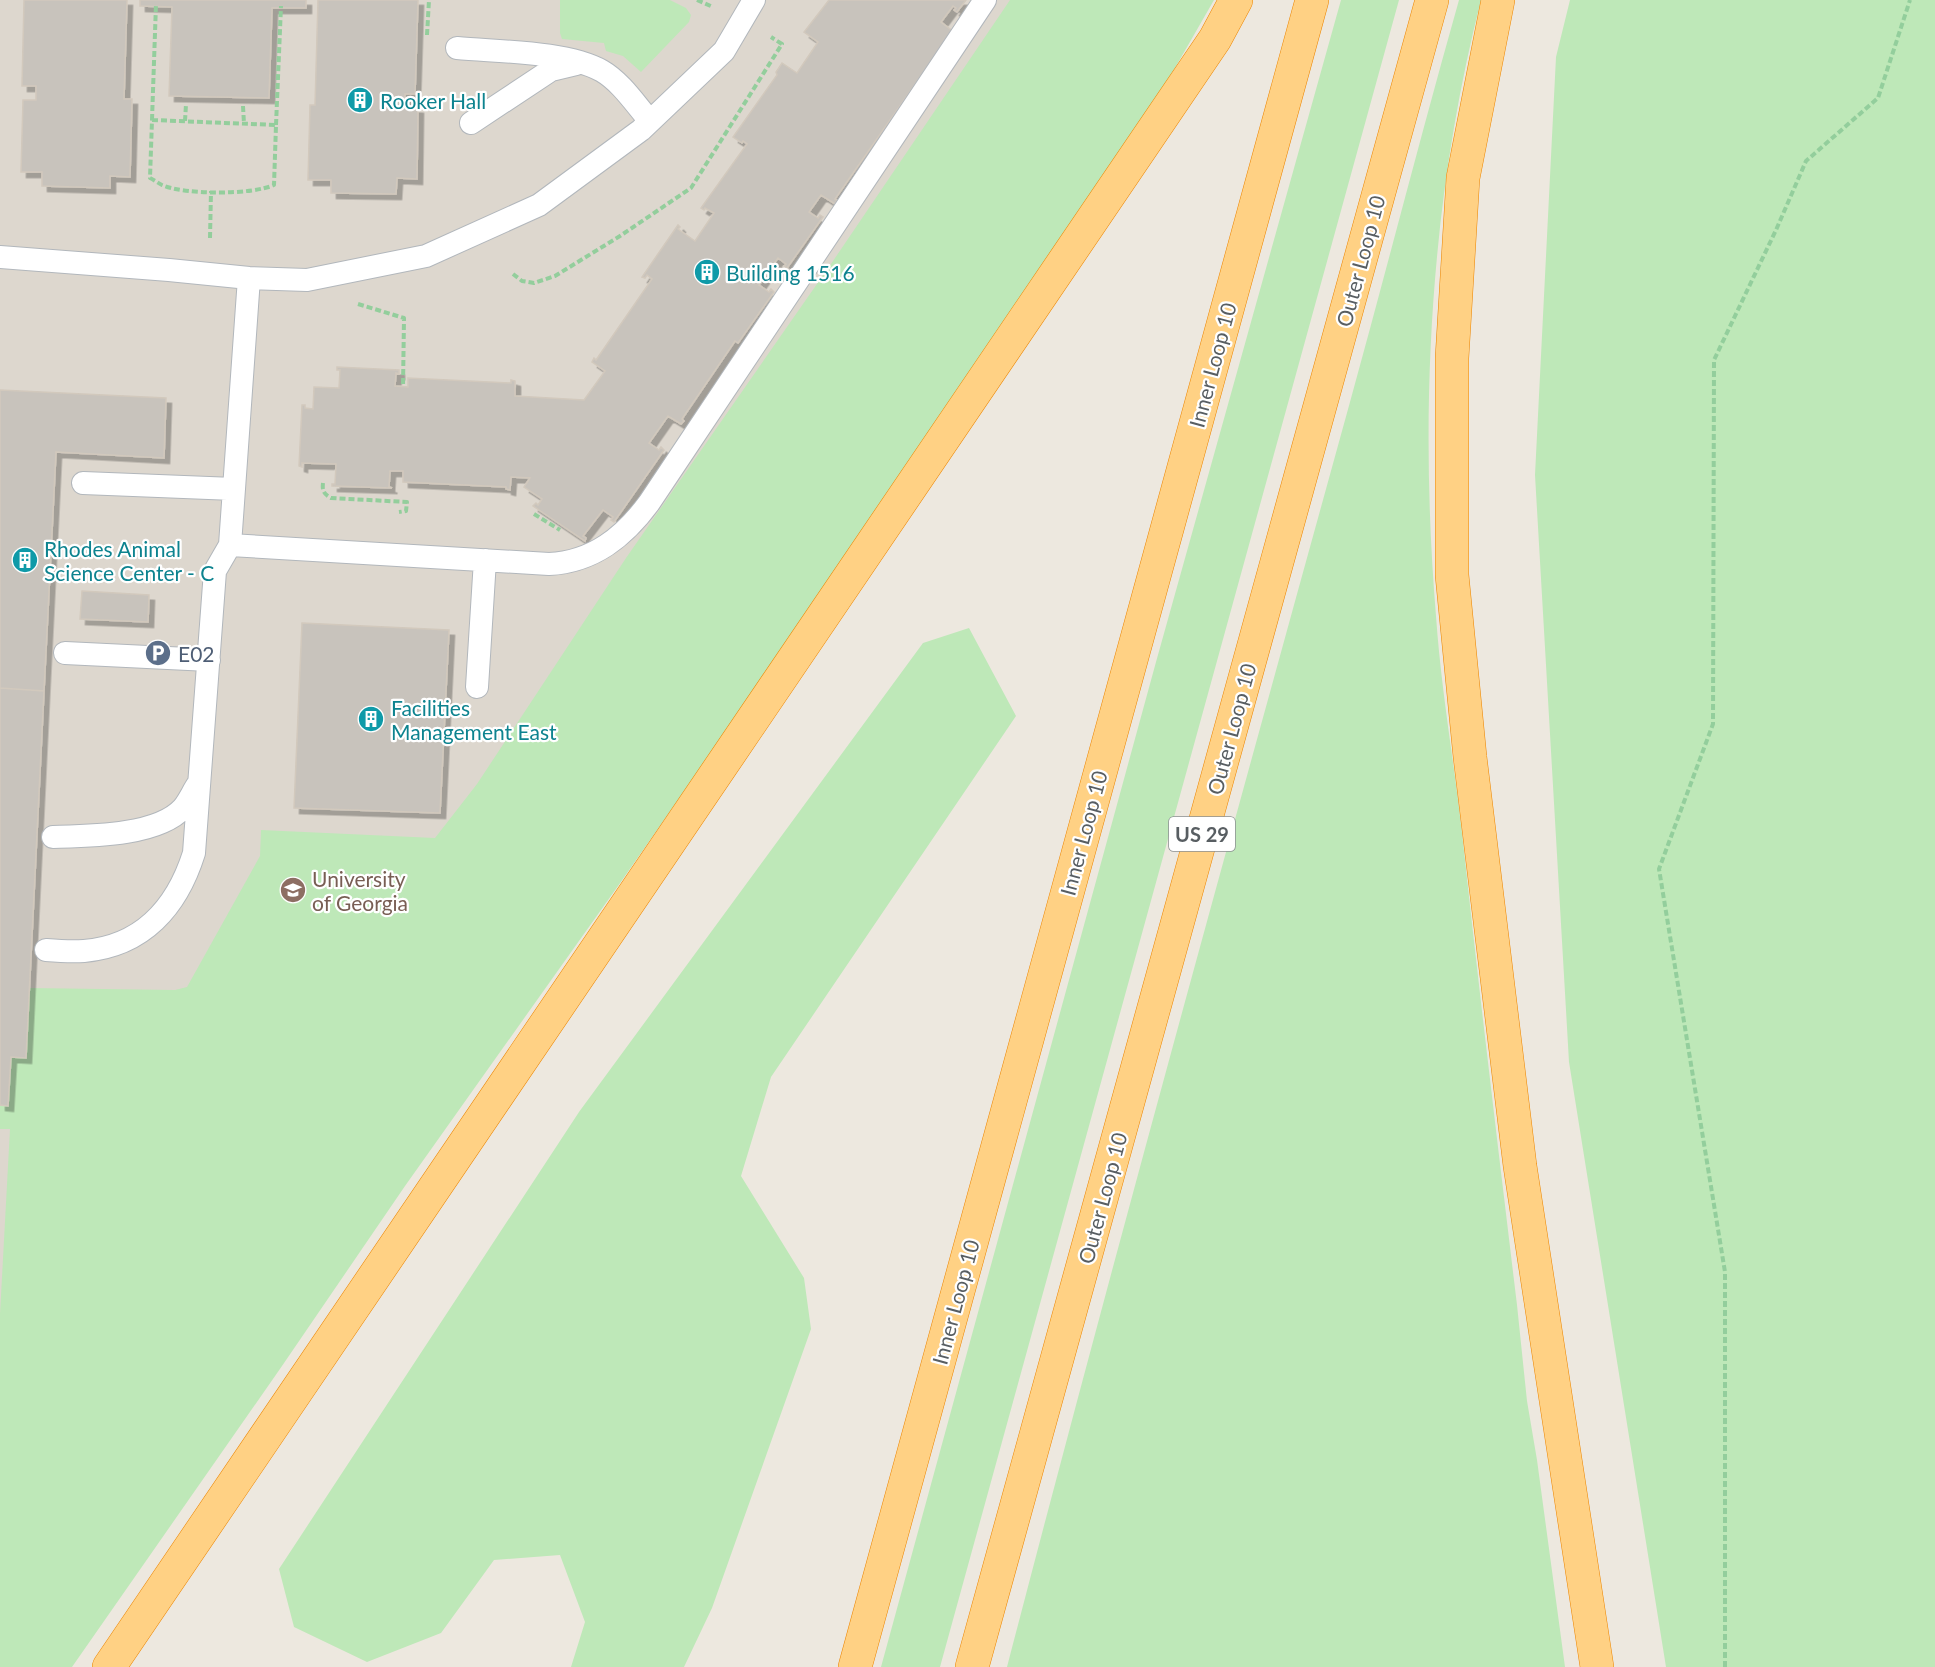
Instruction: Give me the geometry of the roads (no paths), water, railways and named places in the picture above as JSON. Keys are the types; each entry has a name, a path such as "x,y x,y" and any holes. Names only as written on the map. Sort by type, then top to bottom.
{"highway":[{"path":"109,1667 1215,39 1236,0"},
{"name":"Inner Loop 10","path":"855,1667 1312,0"},
{"name":"Outer Loop 10","path":"972,1667 1432,0"},
{"path":"1498,0 1463,178 1452,358 1452,575 1470,757 1520,1166 1598,1667"}],"lane":[{"path":"0,257 249,278 307,280 426,256 538,205 641,130 724,51 753,0"},
{"path":"230,545 549,564 573,561 597,552 610,544 637,520 985,0"},
{"path":"458,48 542,56 581,63 603,72 650,121"},
{"path":"471,123 551,70 581,63"},
{"path":"46,950 84,951 114,945 139,933 158,919 172,901 183,883 194,853 215,571 230,545 249,278"},
{"path":"83,483 234,489"},
{"path":"477,687 485,560"},
{"path":"65,653 209,660"},
{"path":"53,837 101,836 137,830 164,820 183,808 200,780"}],"place":[{"name":"Rooker Hall","path":"360,100"},
{"name":"Building 1516","path":"707,272"},
{"name":"Rhodes Animal Science Center - C","path":"25,560"},
{"name":"E02","path":"158,653"},
{"name":"Facilities Management East","path":"371,719"},
{"name":"University of Georgia","path":"293,890"}]}
